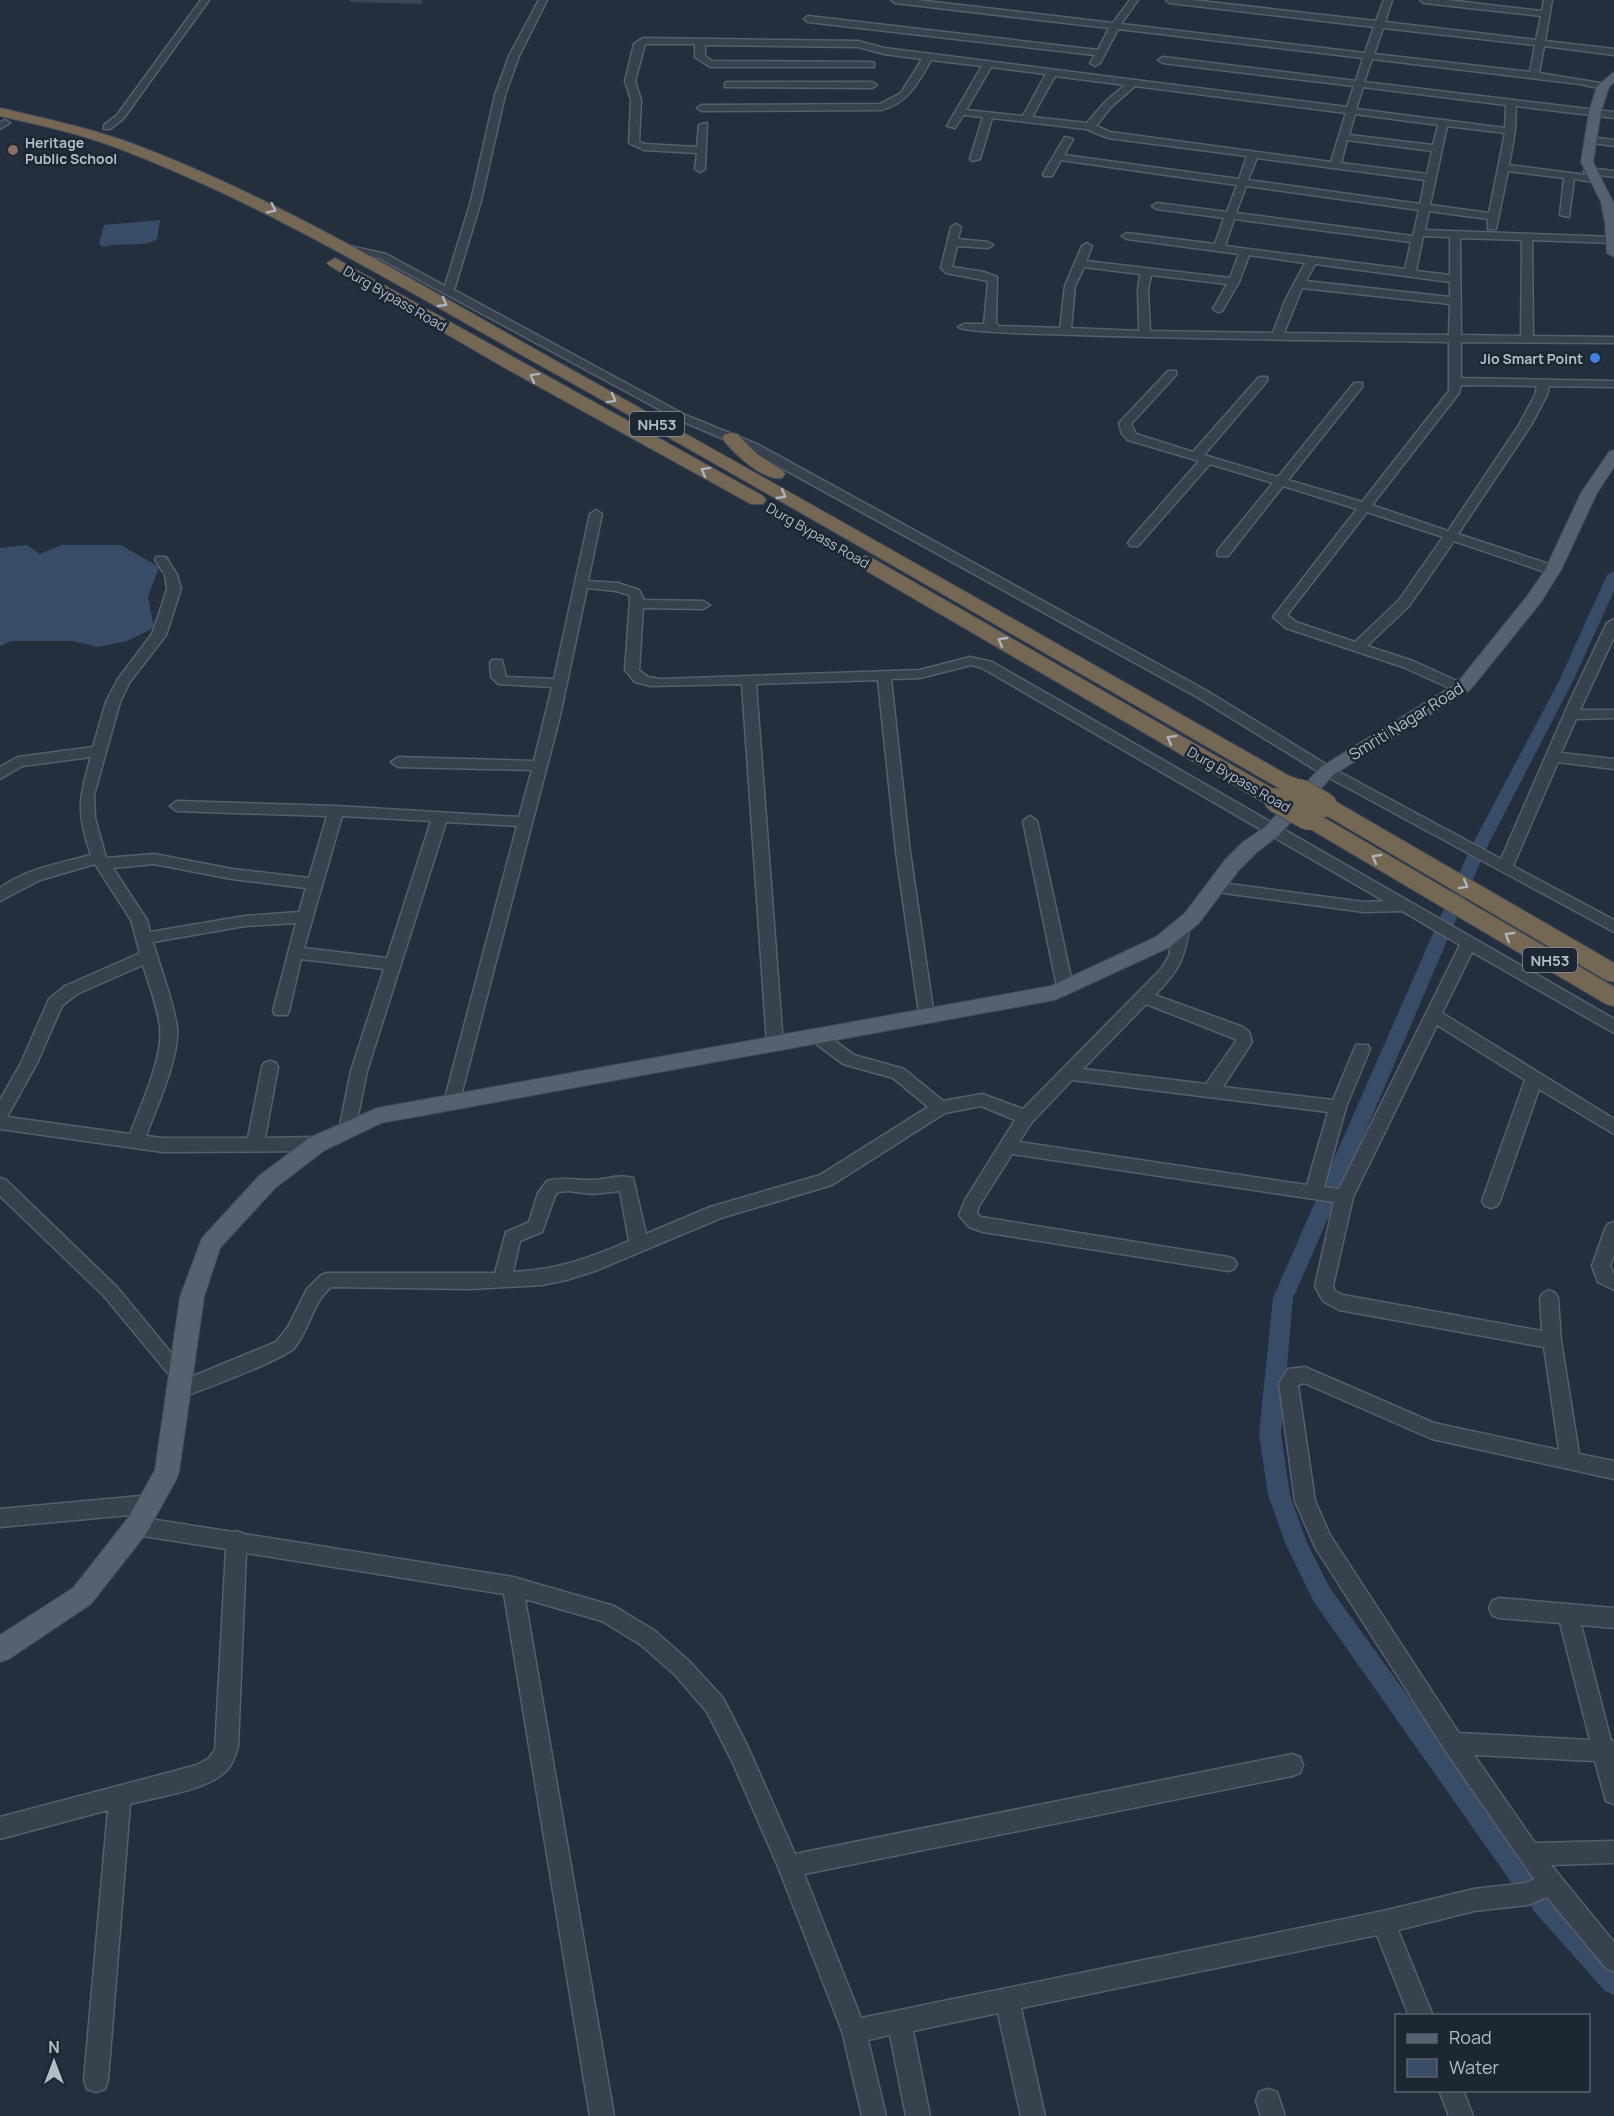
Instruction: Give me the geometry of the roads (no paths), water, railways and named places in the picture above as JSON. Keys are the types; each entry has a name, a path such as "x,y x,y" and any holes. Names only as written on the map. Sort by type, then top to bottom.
{"highway":[{"name":"Durg Bypass Road","path":"1,121 62,126 163,161 249,198 432,297 823,519 1284,793 1308,819 1430,877"},
{"name":"Durg Bypass Road","path":"1,121 69,139 107,152 196,187 237,206 504,360 850,554 1284,793 1326,806 1430,877 1490,912 1614,974"},
{"path":"731,438 751,459 800,490 817,508 823,519"},
{"name":"Durg Bypass Road","path":"1490,912 1614,998"}],"main road":[{"path":"1609,82 1595,112 1587,162 1592,175 1610,203 1613,246"},
{"name":"Smriti Nagar Road","path":"0,1650 82,1596 137,1526 151,1504 167,1472 192,1297 210,1244 267,1182 317,1144 377,1116 1055,993 1163,942 1192,918 1214,888 1250,847 1272,831 1327,771 1461,688 1535,598 1553,570 1588,493 1614,455"}],"street":[{"path":"107,127 120,117 205,0"},
{"path":"449,290 476,201 500,95 514,56 543,0"},
{"path":"895,0 983,25 1101,53"},
{"path":"983,25 998,0"},
{"path":"1088,77 1115,26 1134,0"},
{"path":"1170,0 1614,52"},
{"path":"1335,165 1359,84 1388,0"},
{"path":"1424,0 1545,14"},
{"path":"1534,76 1548,0"},
{"path":"808,19 914,42 928,57 1132,82"},
{"path":"702,150 644,147 634,143 636,100 630,81 639,44 643,41 838,43 858,44 876,49 983,25 1115,26 1163,60 1351,110 1510,131"},
{"path":"700,41 700,57 710,64 871,65"},
{"path":"874,107 871,65 872,53 876,49"},
{"path":"1088,126 1093,124 1105,106 1122,94 1132,82 1163,60 1370,56 1534,76 1609,82"},
{"path":"702,108 893,105 899,101 928,57"},
{"path":"1163,60 1614,115"},
{"path":"952,126 988,64"},
{"path":"1026,120 1052,72"},
{"path":"728,85 872,85"},
{"path":"1490,237 1510,131 1511,104"},
{"path":"960,112 1088,126 1108,135 1432,178"},
{"path":"975,159 988,116"},
{"path":"1410,273 1443,122"},
{"path":"700,169 704,125"},
{"path":"1343,137 1438,149"},
{"path":"1048,174 1068,139"},
{"path":"1590,140 1614,143"},
{"path":"1219,247 1253,154"},
{"path":"1058,157 1493,217"},
{"path":"1503,167 1569,176 1614,174"},
{"path":"1565,215 1569,176"},
{"path":"1157,206 1417,237 1455,235 1527,237 1613,246"},
{"path":"956,227 946,268 950,271 984,275 993,279 990,324 992,327"},
{"path":"1455,235 1453,338 1456,381 1451,398 1280,617 1291,625 1408,664 1461,688"},
{"path":"1127,236 1454,279"},
{"path":"1527,237 1527,340"},
{"path":"951,242 988,245"},
{"path":"335,245 382,256 449,290 681,417 753,447 1181,682 1327,771 1614,926"},
{"path":"1065,332 1070,286 1087,246"},
{"path":"1218,309 1234,282 1246,250"},
{"path":"1277,336 1290,301 1312,259"},
{"path":"1079,263 1234,282"},
{"path":"1144,334 1143,290 1146,271"},
{"path":"1299,284 1454,300"},
{"path":"964,327 1144,334 1614,340"},
{"path":"1172,373 1125,423 1125,428 1132,437 1365,507 1553,570"},
{"path":"1134,543 1263,379"},
{"path":"1456,381 1614,384"},
{"path":"1358,647 1404,603 1525,425 1541,394 1544,382"},
{"path":"1223,553 1358,385"},
{"path":"452,1102 540,766 596,514"},
{"path":"135,1143 158,1084 169,1029 139,920 101,861 88,818 87,795 113,702 123,682 159,635 174,589 171,575 161,560"},
{"path":"581,584 627,589 634,593 636,604 632,670 635,677 660,683 934,672 970,661 987,665 1614,1027"},
{"path":"636,604 703,605"},
{"path":"1505,868 1571,716 1610,642 1614,623"},
{"path":"497,663 498,678 503,681 560,683"},
{"path":"884,675 903,852 926,1016"},
{"path":"749,680 775,1044"},
{"path":"1571,716 1614,714"},
{"path":"0,774 18,762 98,751"},
{"path":"1553,757 1614,764"},
{"path":"398,762 540,766"},
{"path":"177,806 336,811 525,822"},
{"path":"281,1011 295,952 336,811"},
{"path":"348,1130 359,1071 440,817"},
{"path":"1030,821 1065,987"},
{"path":"0,894 35,877 101,861 154,859 232,874 315,884"},
{"path":"1214,888 1364,907 1406,906"},
{"path":"144,938 245,921 305,917"},
{"path":"1182,926 1173,965 1026,1117 968,1215 975,1222 1228,1264"},
{"path":"1469,943 1344,1197 1324,1286 1333,1299 1552,1341"},
{"path":"295,952 393,964"},
{"path":"0,1115 29,1062 56,1003 71,990 149,956"},
{"path":"1143,997 1237,1031 1243,1036 1244,1042 1211,1091"},
{"path":"1434,1016 1614,1127"},
{"path":"817,1036 849,1060 898,1073 940,1108"},
{"path":"1314,1191 1338,1107 1362,1049"},
{"path":"255,1145 270,1067"},
{"path":"1070,1074 1338,1107"},
{"path":"1491,1201 1534,1078"},
{"path":"0,1185 110,1291 181,1383 283,1348 294,1334 316,1290 327,1280 502,1281 542,1278 566,1273 717,1212 826,1180 940,1108 982,1100 1026,1117"},
{"path":"0,1123 135,1143 193,1146 317,1144"},
{"path":"1009,1147 1344,1197"},
{"path":"502,1281 512,1237 536,1227 547,1193 557,1185 592,1187 627,1183 639,1245"},
{"path":"1614,1229 1601,1266 1604,1277 1614,1283"},
{"path":"1549,1298 1552,1341 1571,1462"},
{"path":"1614,1470 1431,1431 1305,1375 1295,1375 1289,1379 1301,1477 1311,1518 1322,1541 1453,1743 1529,1854 1614,1960"},
{"path":"0,1518 151,1504"},
{"path":"137,1526 237,1540 513,1586 607,1614 648,1638 682,1668 715,1705 740,1754 789,1866 854,2031 874,2116"},
{"path":"0,1828 203,1774 218,1765 225,1757 237,1540"},
{"path":"513,1586 602,2116"},
{"path":"1499,1608 1614,1618"},
{"path":"1568,1614 1609,1752 1614,1793"},
{"path":"1453,1743 1609,1752"},
{"path":"789,1866 1292,1765"},
{"path":"96,2080 120,1796"},
{"path":"1529,1854 1614,1852"},
{"path":"854,2031 1383,1922 1474,1900 1528,1894 1551,1883"},
{"path":"1383,1922 1420,2014"},
{"path":"1007,2000 1033,2116"},
{"path":"899,2022 918,2116"},
{"path":"1451,2092 1461,2116"}],"water":[{"path":"160,220 157,239 151,242 103,247 99,244 104,225"},
{"path":"27,545 40,554 61,545 121,545 159,567 148,597 154,628 127,641 98,647 73,641 11,641 0,646 0,548"}],"waterway":[{"path":"1330,1191 1479,847 1566,681 1614,575"},
{"path":"1326,1200 1283,1298 1270,1434 1279,1495 1297,1545 1322,1595 1527,1883"},
{"path":"1542,1901 1614,1982"}],"place":[{"name":"Heritage Public School","path":"13,150"},
{"name":"Jio Smart Point","path":"1595,358"}]}
